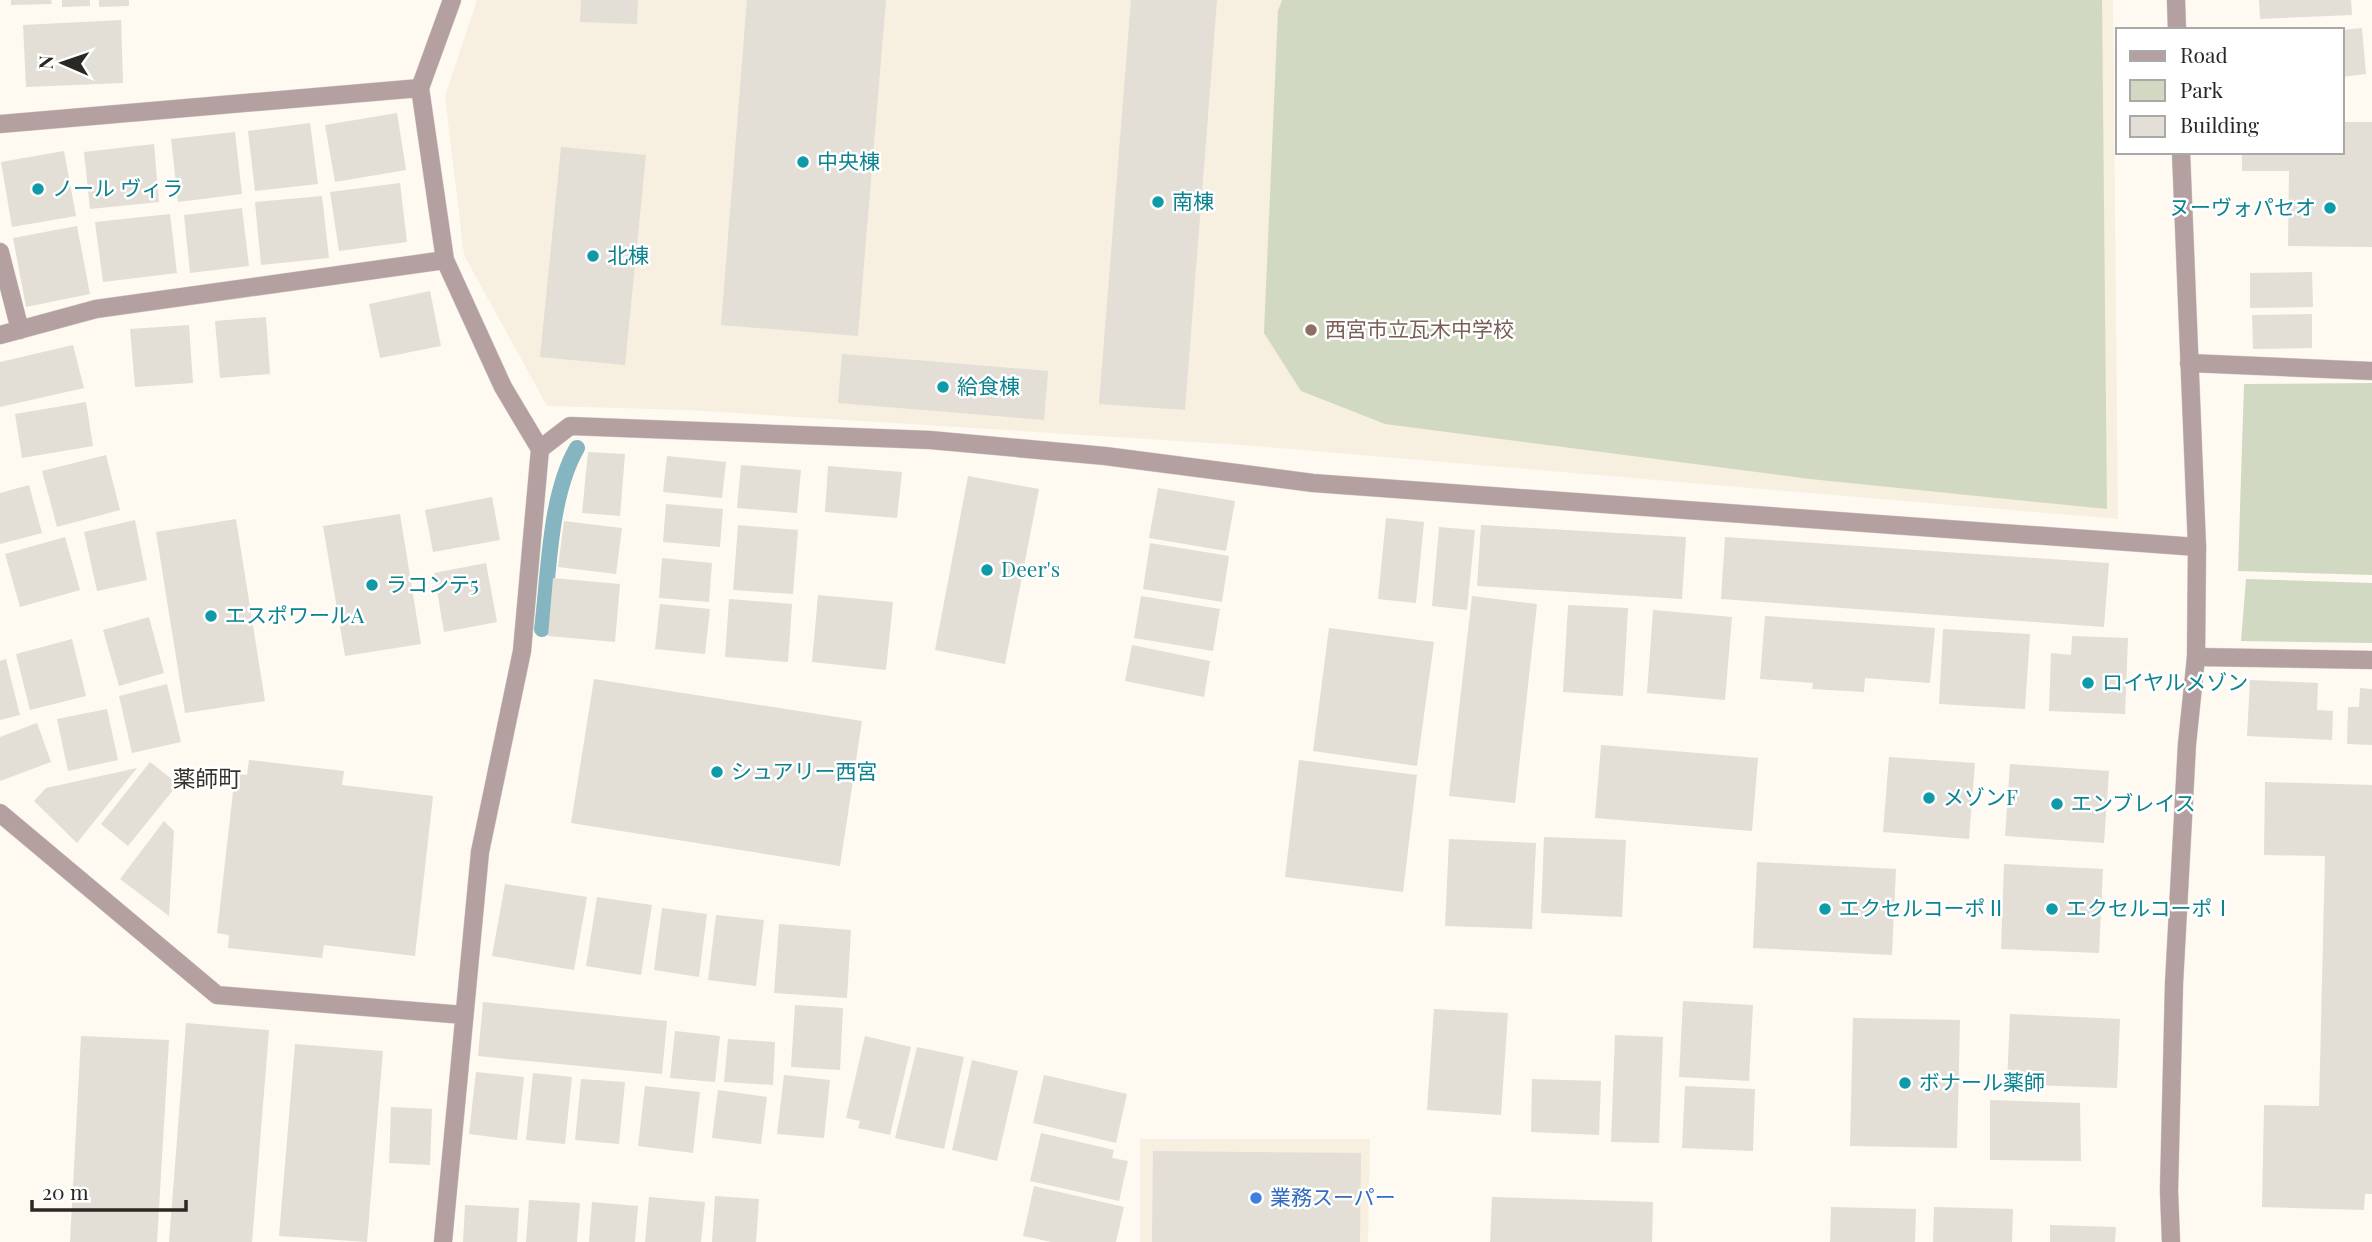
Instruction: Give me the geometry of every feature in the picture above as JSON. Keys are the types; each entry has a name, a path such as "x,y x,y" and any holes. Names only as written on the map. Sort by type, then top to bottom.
{"street":[{"path":"443,1242 480,852 522,651 540,449 503,387 445,260 420,88 452,0"},
{"path":"2176,0 2177,28"},
{"path":"0,124 420,88"},
{"path":"2171,1242 2169,1191 2174,984 2187,744 2196,657 2197,547 2181,154"},
{"path":"0,252 20,330"},
{"path":"0,335 96,309 445,260"},
{"path":"2189,363 2372,371"},
{"path":"540,449 570,426 930,440 1105,456 1312,483 2197,547"},
{"path":"2196,657 2372,660"},
{"path":"0,813 218,995 464,1014"}],"shaded area":[{"name":"西宮市立瓦木中学校","path":"477,0 2113,0 2118,519 1242,445 688,410 547,406 464,255 445,96"},
{"name":"業務スーパー","path":"1140,1139 1370,1139 1368,1242 1140,1242"}],"green space":[{"path":"1282,0 2102,0 2107,509 1810,479 1385,424 1301,391 1264,333 1278,11"},
{"path":"2372,383 2372,575 2238,571 2244,384"},
{"path":"2246,579 2372,583 2372,643 2241,641"}],"building":[{"path":"11,0 51,0 52,4 11,5"},
{"path":"62,0 90,0 90,6 62,7"},
{"path":"99,0 129,0 129,6 99,7"},
{"path":"581,0 638,0 637,24 580,22"},
{"name":"中央棟","path":"747,0 886,0 858,336 721,325"},
{"name":"南棟","path":"1131,0 1217,0 1185,410 1099,404"},
{"path":"2259,0 2351,0 2352,15 2260,19"},
{"path":"121,20 123,83 26,87 23,25"},
{"path":"2362,28 2366,74 2344,77 2344,30"},
{"path":"397,113 406,170 335,182 325,125"},
{"name":"ヌーヴォパセオ","path":"2344,122 2372,122 2372,247 2288,246 2289,171 2242,171 2242,154 2344,154"},
{"path":"310,123 318,184 255,191 248,131"},
{"path":"235,132 242,194 178,202 171,139"},
{"path":"154,144 159,202 90,209 84,152"},
{"name":"北棟","path":"561,147 646,155 625,365 540,357"},
{"name":"ノール ヴィラ","path":"64,151 76,216 12,227 1,162"},
{"path":"400,183 407,242 339,251 330,192"},
{"path":"322,196 329,258 261,265 255,202"},
{"path":"242,208 249,266 190,273 184,215"},
{"path":"170,214 177,273 103,282 95,222"},
{"path":"77,226 90,294 26,307 13,238"},
{"path":"2312,272 2313,307 2250,308 2250,273"},
{"path":"430,291 441,346 380,358 369,304"},
{"path":"2312,314 2312,348 2253,349 2252,315"},
{"path":"266,317 270,374 220,378 215,321"},
{"path":"189,325 193,383 135,387 130,329"},
{"path":"73,345 84,388 0,407 0,362"},
{"name":"給食棟","path":"842,354 1048,371 1044,420 838,403"},
{"path":"86,402 93,446 22,458 15,414"},
{"path":"588,452 625,454 620,516 582,513"},
{"path":"106,455 120,510 57,527 42,471"},
{"path":"667,456 726,462 722,498 663,492"},
{"path":"741,465 801,470 797,513 737,508"},
{"path":"828,466 902,472 897,518 825,512"},
{"name":"Deer's","path":"968,476 1039,489 1005,664 935,650"},
{"path":"29,485 42,533 0,544 0,493"},
{"path":"1158,488 1235,501 1226,551 1149,538"},
{"path":"492,497 500,540 433,552 425,510"},
{"path":"666,504 723,509 720,547 663,542"},
{"name":"ラコンテ5","path":"400,514 421,644 345,656 323,526"},
{"path":"1386,518 1424,522 1416,603 1378,599"},
{"name":"エスポワールA","path":"236,519 265,701 185,713 156,532"},
{"path":"135,520 147,580 97,591 84,532"},
{"path":"564,521 622,528 616,574 558,567"},
{"path":"738,525 798,530 793,594 733,590"},
{"path":"1481,525 1686,537 1682,599 1477,586"},
{"path":"1439,527 1475,530 1467,610 1432,606"},
{"path":"65,537 80,590 20,607 5,554"},
{"path":"1725,537 2109,563 2104,627 1721,599"},
{"path":"1150,543 1229,556 1222,602 1143,589"},
{"path":"662,558 712,563 709,602 659,598"},
{"path":"486,563 497,622 444,632 434,573"},
{"path":"553,578 620,584 615,642 548,636"},
{"path":"818,595 893,602 886,670 812,662"},
{"path":"1141,596 1220,609 1213,651 1134,638"},
{"path":"1472,596 1537,604 1515,803 1449,796"},
{"path":"729,599 792,604 788,662 725,657"},
{"path":"660,604 710,609 705,654 655,649"},
{"path":"1568,605 1628,608 1623,696 1563,692"},
{"path":"1653,610 1732,617 1725,700 1647,693"},
{"path":"1765,616 1935,628 1930,683 1865,678 1864,692 1812,689 1813,683 1760,679"},
{"path":"149,617 164,673 119,686 103,630"},
{"path":"1329,628 1434,642 1417,766 1313,751"},
{"path":"1943,629 2030,634 2025,709 1939,704"},
{"name":"ロイヤルメゾン","path":"2072,636 2128,638 2125,714 2049,711 2051,653 2071,655"},
{"path":"72,639 86,696 30,710 16,654"},
{"path":"1132,645 1210,661 1204,697 1125,681"},
{"path":"6,659 20,715 0,720 0,661"},
{"name":"シュアリー西宮","path":"594,679 862,721 840,866 571,823"},
{"path":"2250,680 2318,683 2317,710 2333,711 2332,740 2247,736"},
{"path":"167,684 181,742 132,753 119,696"},
{"path":"2360,688 2372,689 2372,745 2347,744 2348,707 2359,707"},
{"path":"107,709 118,760 68,771 57,719"},
{"path":"37,723 51,762 0,781 0,737"},
{"path":"1601,745 1758,758 1752,831 1595,818"},
{"name":"メゾンF","path":"1889,757 1975,763 1969,839 1883,832"},
{"path":"249,760 344,771 342,785 433,796 415,956 324,945 322,958 228,948 229,935 217,933 235,774 247,775"},
{"path":"1299,760 1417,775 1403,892 1285,877"},
{"path":"150,762 178,784 128,846 101,824"},
{"name":"エンブレイス","path":"2010,764 2109,771 2104,843 2005,836"},
{"path":"137,768 77,843 34,801 46,788"},
{"path":"2265,782 2372,785 2372,1194 2365,1194 2364,1210 2262,1207 2264,1105 2319,1106 2325,856 2264,855"},
{"path":"164,821 174,831 169,916 120,879"},
{"path":"1544,837 1626,840 1622,917 1541,913"},
{"path":"1449,839 1536,843 1532,929 1445,926"},
{"name":"エクセルコーポⅡ","path":"1757,862 1896,869 1892,955 1753,948"},
{"name":"エクセルコーポⅠ","path":"2004,864 2103,869 2099,953 2001,949"},
{"path":"505,884 587,897 574,970 492,956"},
{"path":"597,897 652,905 641,975 586,966"},
{"path":"662,908 707,914 699,977 654,970"},
{"path":"716,915 764,920 756,986 708,980"},
{"path":"779,924 851,930 847,998 774,993"},
{"path":"1683,1001 1753,1005 1749,1081 1679,1077"},
{"path":"483,1002 667,1021 662,1074 478,1056"},
{"path":"795,1005 843,1008 840,1070 791,1067"},
{"path":"1434,1009 1508,1013 1501,1115 1427,1110"},
{"path":"2010,1014 2120,1019 2117,1088 2007,1084"},
{"name":"ボナール薬師","path":"1853,1018 1960,1020 1957,1148 1850,1146"},
{"path":"186,1023 269,1030 252,1242 169,1242"},
{"path":"675,1031 720,1036 715,1082 670,1078"},
{"path":"1615,1035 1663,1037 1659,1143 1611,1142"},
{"path":"81,1036 169,1040 157,1242 70,1242"},
{"path":"865,1036 911,1047 890,1135 858,1128 860,1121 846,1118"},
{"path":"728,1039 775,1042 773,1085 724,1082"},
{"path":"295,1044 383,1051 367,1242 279,1236"},
{"path":"917,1047 964,1057 944,1149 895,1138"},
{"path":"972,1060 1018,1071 997,1161 952,1150"},
{"path":"476,1072 524,1077 517,1140 469,1134"},
{"path":"533,1073 572,1077 565,1144 526,1140"},
{"path":"784,1075 830,1080 824,1138 777,1134"},
{"path":"1044,1075 1127,1094 1116,1143 1033,1123"},
{"path":"581,1079 625,1082 619,1144 575,1140"},
{"path":"1532,1079 1601,1081 1599,1135 1531,1132"},
{"path":"645,1086 700,1092 693,1153 638,1146"},
{"path":"1685,1086 1755,1089 1753,1151 1682,1148"},
{"path":"718,1090 767,1097 761,1144 712,1138"},
{"path":"1990,1100 2080,1103 2081,1161 1990,1160"},
{"path":"391,1107 432,1109 430,1165 389,1163"},
{"path":"1041,1133 1114,1150 1112,1158 1128,1161 1119,1201 1030,1181"},
{"name":"業務スーパー","path":"1153,1151 1361,1153 1360,1242 1152,1242"},
{"path":"1034,1186 1124,1207 1116,1242 1052,1242 1023,1236"},
{"path":"715,1196 759,1199 756,1242 712,1242"},
{"path":"649,1197 705,1202 701,1242 645,1242"},
{"path":"1492,1197 1653,1202 1652,1242 1490,1242"},
{"path":"529,1200 580,1203 577,1242 526,1242"},
{"path":"592,1202 638,1206 635,1242 589,1242"},
{"path":"465,1205 519,1208 517,1242 463,1242"},
{"path":"1831,1207 1916,1209 1915,1242 1830,1242"},
{"path":"1934,1207 2013,1209 2012,1242 1933,1242"},
{"path":"2050,1225 2116,1227 2115,1242 2050,1242"}],"waterway":[{"path":"542,629 555,512 568,467 577,448"}],"place":[{"name":"中央棟","path":"803,162"},
{"name":"ノール ヴィラ","path":"38,189"},
{"name":"南棟","path":"1158,202"},
{"name":"ヌーヴォパセオ","path":"2330,208"},
{"name":"北棟","path":"593,256"},
{"name":"西宮市立瓦木中学校","path":"1311,330"},
{"name":"給食棟","path":"943,387"},
{"name":"Deer's","path":"987,570"},
{"name":"ラコンテ5","path":"372,585"},
{"name":"エスポワールA","path":"211,616"},
{"name":"ロイヤルメゾン","path":"2088,683"},
{"name":"シュアリー西宮","path":"717,772"},
{"name":"メゾンF","path":"1929,798"},
{"name":"エンブレイス","path":"2057,804"},
{"name":"エクセルコーポⅡ","path":"1825,909"},
{"name":"エクセルコーポⅠ","path":"2052,909"},
{"name":"ボナール薬師","path":"1905,1083"},
{"name":"業務スーパー","path":"1256,1198"}],"district":[{"name":"薬師町","path":"207,779"}]}
